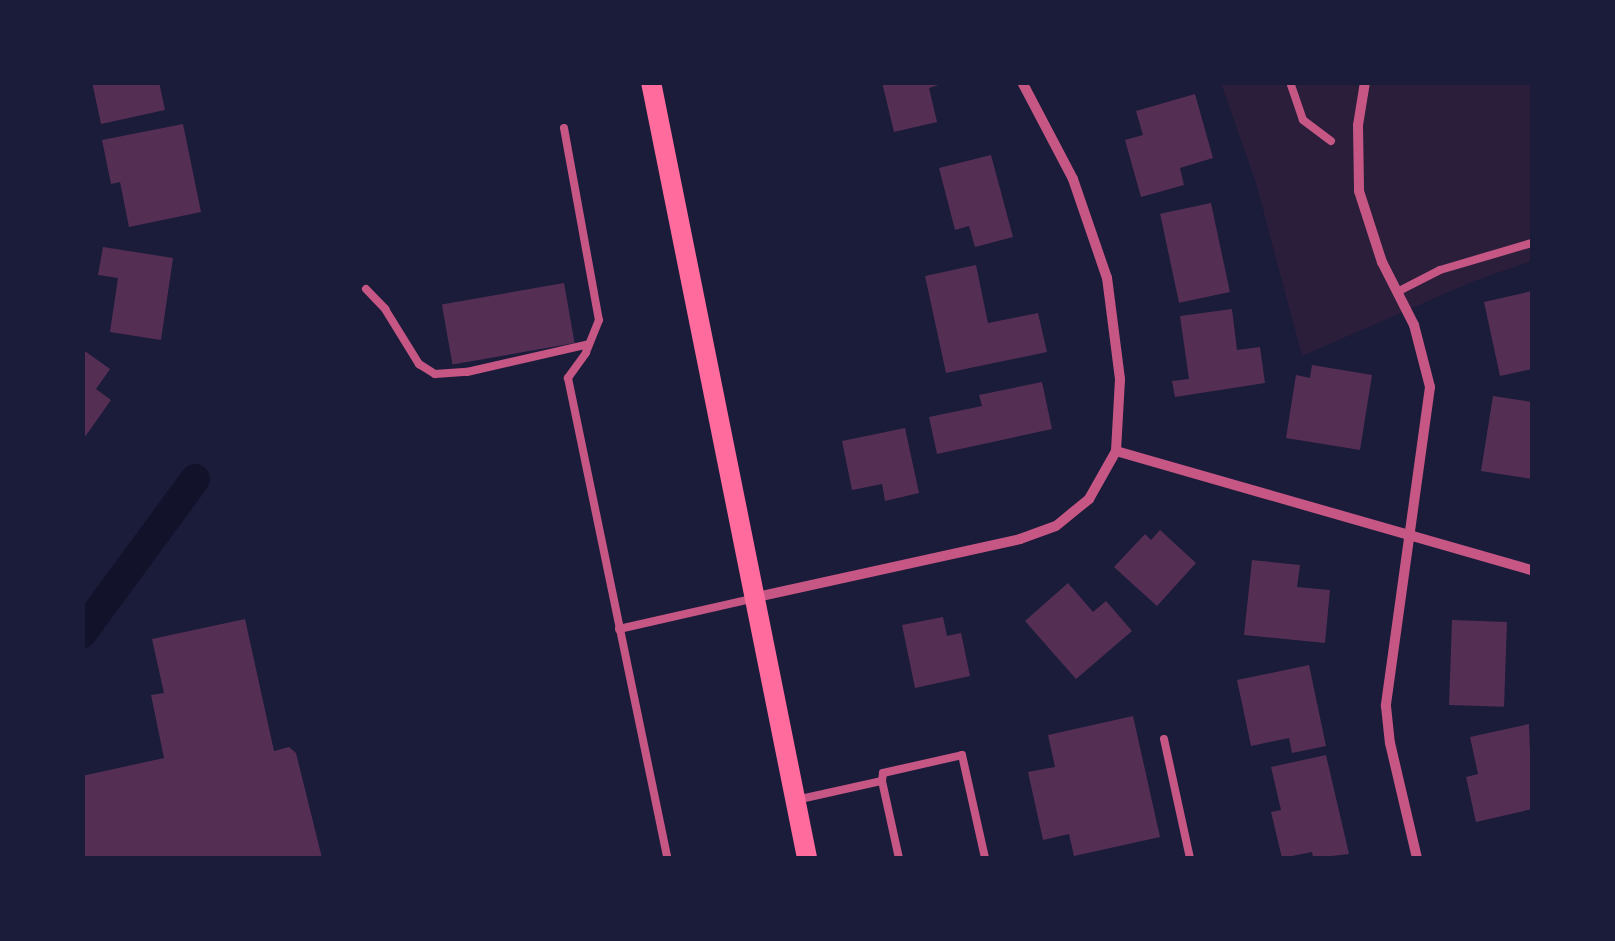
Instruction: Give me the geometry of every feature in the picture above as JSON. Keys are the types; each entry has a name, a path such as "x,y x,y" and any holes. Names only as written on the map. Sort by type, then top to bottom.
{"main road":[{"path":"652,82 807,858"}],"street":[{"path":"758,598 1020,539 1056,526 1089,499 1116,452 1120,380 1106,278 1073,178 1022,82"},
{"path":"1365,82 1358,125 1359,191 1382,262 1414,325 1430,387 1386,706 1390,743 1416,858"},
{"path":"1116,452 1532,570"}],"lane":[{"path":"1290,82 1304,120 1331,142"},
{"path":"564,128 599,320 568,378 667,858"},
{"path":"1397,292 1440,270 1532,243"},
{"path":"366,289 385,309 419,364 436,374 467,372 589,344"},
{"path":"619,629 758,598"},
{"path":"1164,739 1190,858"},
{"path":"899,858 883,773 962,755 985,858"},
{"path":"796,800 882,781"}],"shaded area":[{"path":"1221,83 1532,83 1532,261 1474,281 1302,356 1256,183"}],"building":[{"path":"92,82 159,82 165,110 101,124"},
{"path":"882,82 948,82 929,88 937,122 894,132"},
{"path":"1195,94 1213,158 1180,168 1184,185 1141,197 1125,140 1143,135 1136,111"},
{"path":"183,124 201,212 129,227 120,182 111,184 102,140"},
{"path":"991,155 1013,237 975,247 969,226 955,230 939,168"},
{"path":"1211,203 1230,292 1179,303 1160,214"},
{"path":"103,247 173,258 161,340 110,332 118,278 98,275"},
{"path":"976,265 988,323 1038,313 1047,352 946,373 925,276"},
{"path":"564,283 575,343 452,365 442,305"},
{"path":"1532,291 1532,369 1500,376 1484,302"},
{"path":"1232,309 1237,350 1260,347 1265,383 1175,397 1172,381 1189,379 1180,316"},
{"path":"82,349 110,369 96,389 111,400 82,441"},
{"path":"1312,365 1372,375 1360,450 1286,438 1296,375 1310,378"},
{"path":"1042,382 1052,429 937,454 929,417 982,406 979,395"},
{"path":"1493,396 1532,402 1532,479 1481,471"},
{"path":"905,428 919,493 885,501 882,484 852,490 842,441"},
{"path":"1160,530 1196,563 1157,606 1114,567 1145,534 1151,540"},
{"path":"1252,560 1300,565 1297,587 1330,590 1325,643 1244,635"},
{"path":"1068,583 1093,612 1106,601 1132,631 1076,679 1025,621"},
{"path":"943,617 947,636 961,633 970,676 915,688 902,625"},
{"path":"245,619 274,751 289,747 296,753 322,858 82,858 82,776 164,758 151,695 164,693 152,639"},
{"path":"1452,620 1507,622 1504,707 1449,705"},
{"path":"1309,665 1326,746 1292,753 1289,738 1251,746 1237,680"},
{"path":"1133,716 1160,837 1074,856 1069,834 1043,840 1028,772 1055,767 1048,735"},
{"path":"1529,724 1532,809 1476,822 1466,777 1478,774 1470,737"},
{"path":"1326,755 1349,854 1313,858 1312,852 1282,858 1271,812 1281,810 1271,767"}],"waterway":[{"path":"82,633 195,479"}]}
